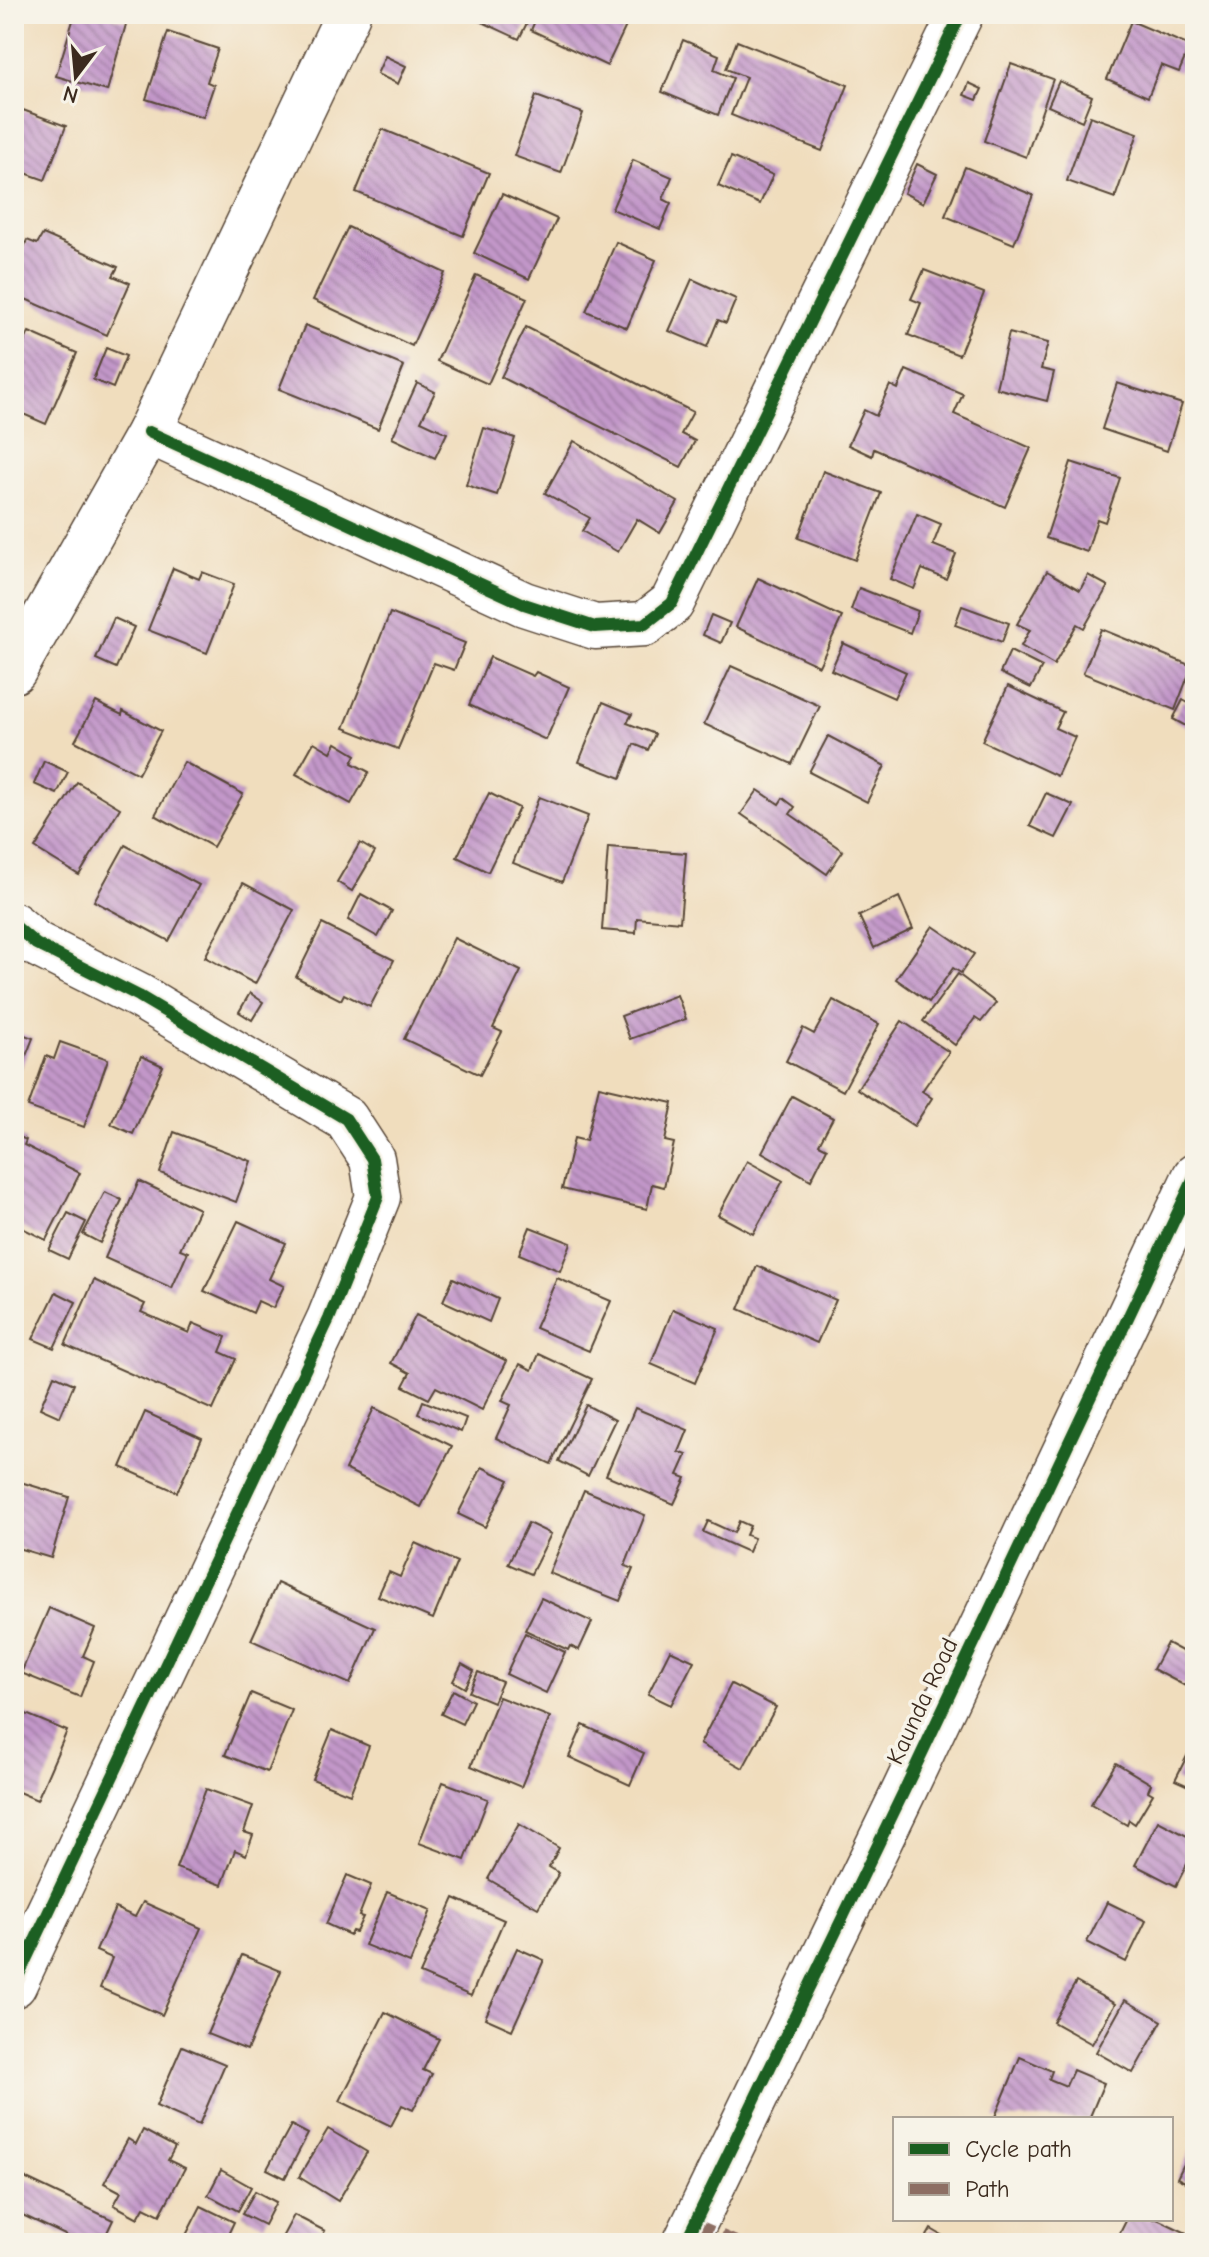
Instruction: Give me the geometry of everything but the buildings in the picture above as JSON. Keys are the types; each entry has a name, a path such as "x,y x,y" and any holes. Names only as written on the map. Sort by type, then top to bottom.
{"street":[{"path":"14,671 149,432 348,14"},
{"path":"149,432 524,604 595,627 645,624 672,603 961,14"},
{"path":"14,925 36,944 139,996 346,1119 372,1159 378,1197 329,1319 14,1985"},
{"name":"Kaunda Road","path":"685,2243 1195,1176"}],"marked path":[{"path":"694,2223 741,2243"}],"cycle path":[{"path":"149,432 524,604 595,627 645,624 672,603 961,14"},
{"path":"14,925 36,944 139,996 346,1119 372,1159 378,1197 329,1319 14,1985"},
{"path":"685,2243 904,1791 1195,1176"}]}
